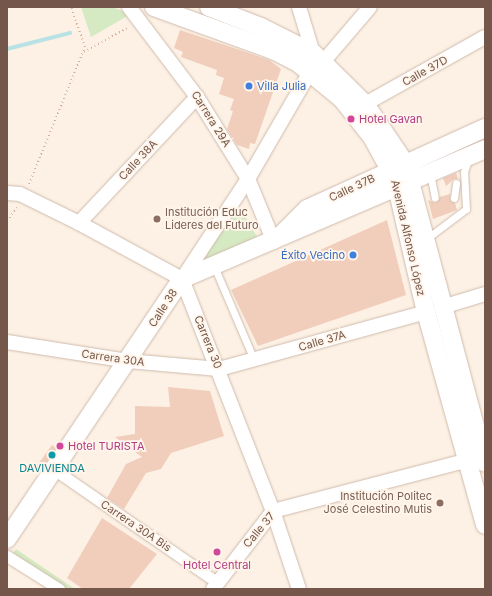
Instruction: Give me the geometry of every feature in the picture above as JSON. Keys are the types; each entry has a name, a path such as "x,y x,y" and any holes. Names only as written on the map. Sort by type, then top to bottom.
{"street":[{"name":"Carrera 29A","path":"130,7 148,14 248,179 274,242"},
{"name":"Avenida Alfonso López","path":"209,7 262,27 316,62 365,104 398,166 404,186 434,309 480,459 485,525"},
{"path":"299,7 316,62"},
{"name":"Calle 38","path":"7,539 128,361 248,179 316,62 370,7"},
{"name":"Avenida Alfonso López","path":"148,14 316,62 353,111 398,166"},
{"name":"Calle 37D","path":"365,104 485,37"},
{"name":"Calle 38A","path":"79,223 197,97"},
{"name":"Calle 37B","path":"274,242 307,209 398,166 485,128"},
{"name":"Calle 37B","path":"182,279 274,242 404,186 430,172 452,166 479,152"},
{"name":"Avenida Alfonso López","path":"404,186 424,228 434,309"},
{"path":"7,193 24,196 79,223 182,279"},
{"name":"Carrera 30","path":"182,279 219,369 273,511 299,589"},
{"name":"Calle 37A","path":"219,369 485,294"},
{"name":"Carrera 30A","path":"7,342 128,361 219,369"},
{"name":"Calle 37","path":"215,585 273,511 480,459"},
{"name":"Carrera 30A Bis","path":"55,470 215,585"},
{"path":"7,556 59,589"}],"lane":[{"path":"424,228 466,209 464,172 479,152"},
{"path":"430,172 435,198"},
{"path":"454,198 456,183"},
{"path":"214,266 254,360"}],"path":[{"path":"7,221 24,196 85,47 71,7"},
{"path":"83,53 148,14"}],"green space":[{"path":"81,7 112,7 131,14 91,37"},
{"path":"239,206 259,240 191,274"},
{"path":"16,549 75,589 52,589 8,559"}],"building":[{"name":"Villa Julia","path":"180,30 269,60 281,69 255,144 250,143 249,149 237,145 227,129 233,111 230,110 234,99 219,94 224,78 216,75 217,70 181,57 183,52 174,48"},
{"path":"456,173 458,179 454,179 446,186 443,178"},
{"path":"450,194 450,200 455,203 457,210 433,219 428,200 436,203 440,197"},
{"name":"Éxito Vecino","path":"387,220 406,295 258,346 231,290"},
{"path":"168,387 210,391 224,436 171,453 161,469 146,473 124,509 107,498 126,464 142,457 115,437 135,434 135,406 170,407"},
{"path":"52,445 56,448 41,470 36,467"},
{"path":"102,518 157,554 129,589 83,589 67,578"}],"waterway":[{"path":"7,49 70,33"}],"place":[{"name":"Villa Julia","path":"249,86"},
{"name":"Hotel Gavan","path":"351,119"},
{"name":"Institución Educ Lideres del Futuro","path":"157,219"},
{"name":"Éxito Vecino","path":"353,255"},
{"name":"Hotel TURISTA","path":"60,446"},
{"name":"DAVIVIENDA","path":"52,455"},
{"name":"Institución Politec José Celestino Mutis","path":"440,503"},
{"name":"Hotel Central","path":"217,552"}]}
